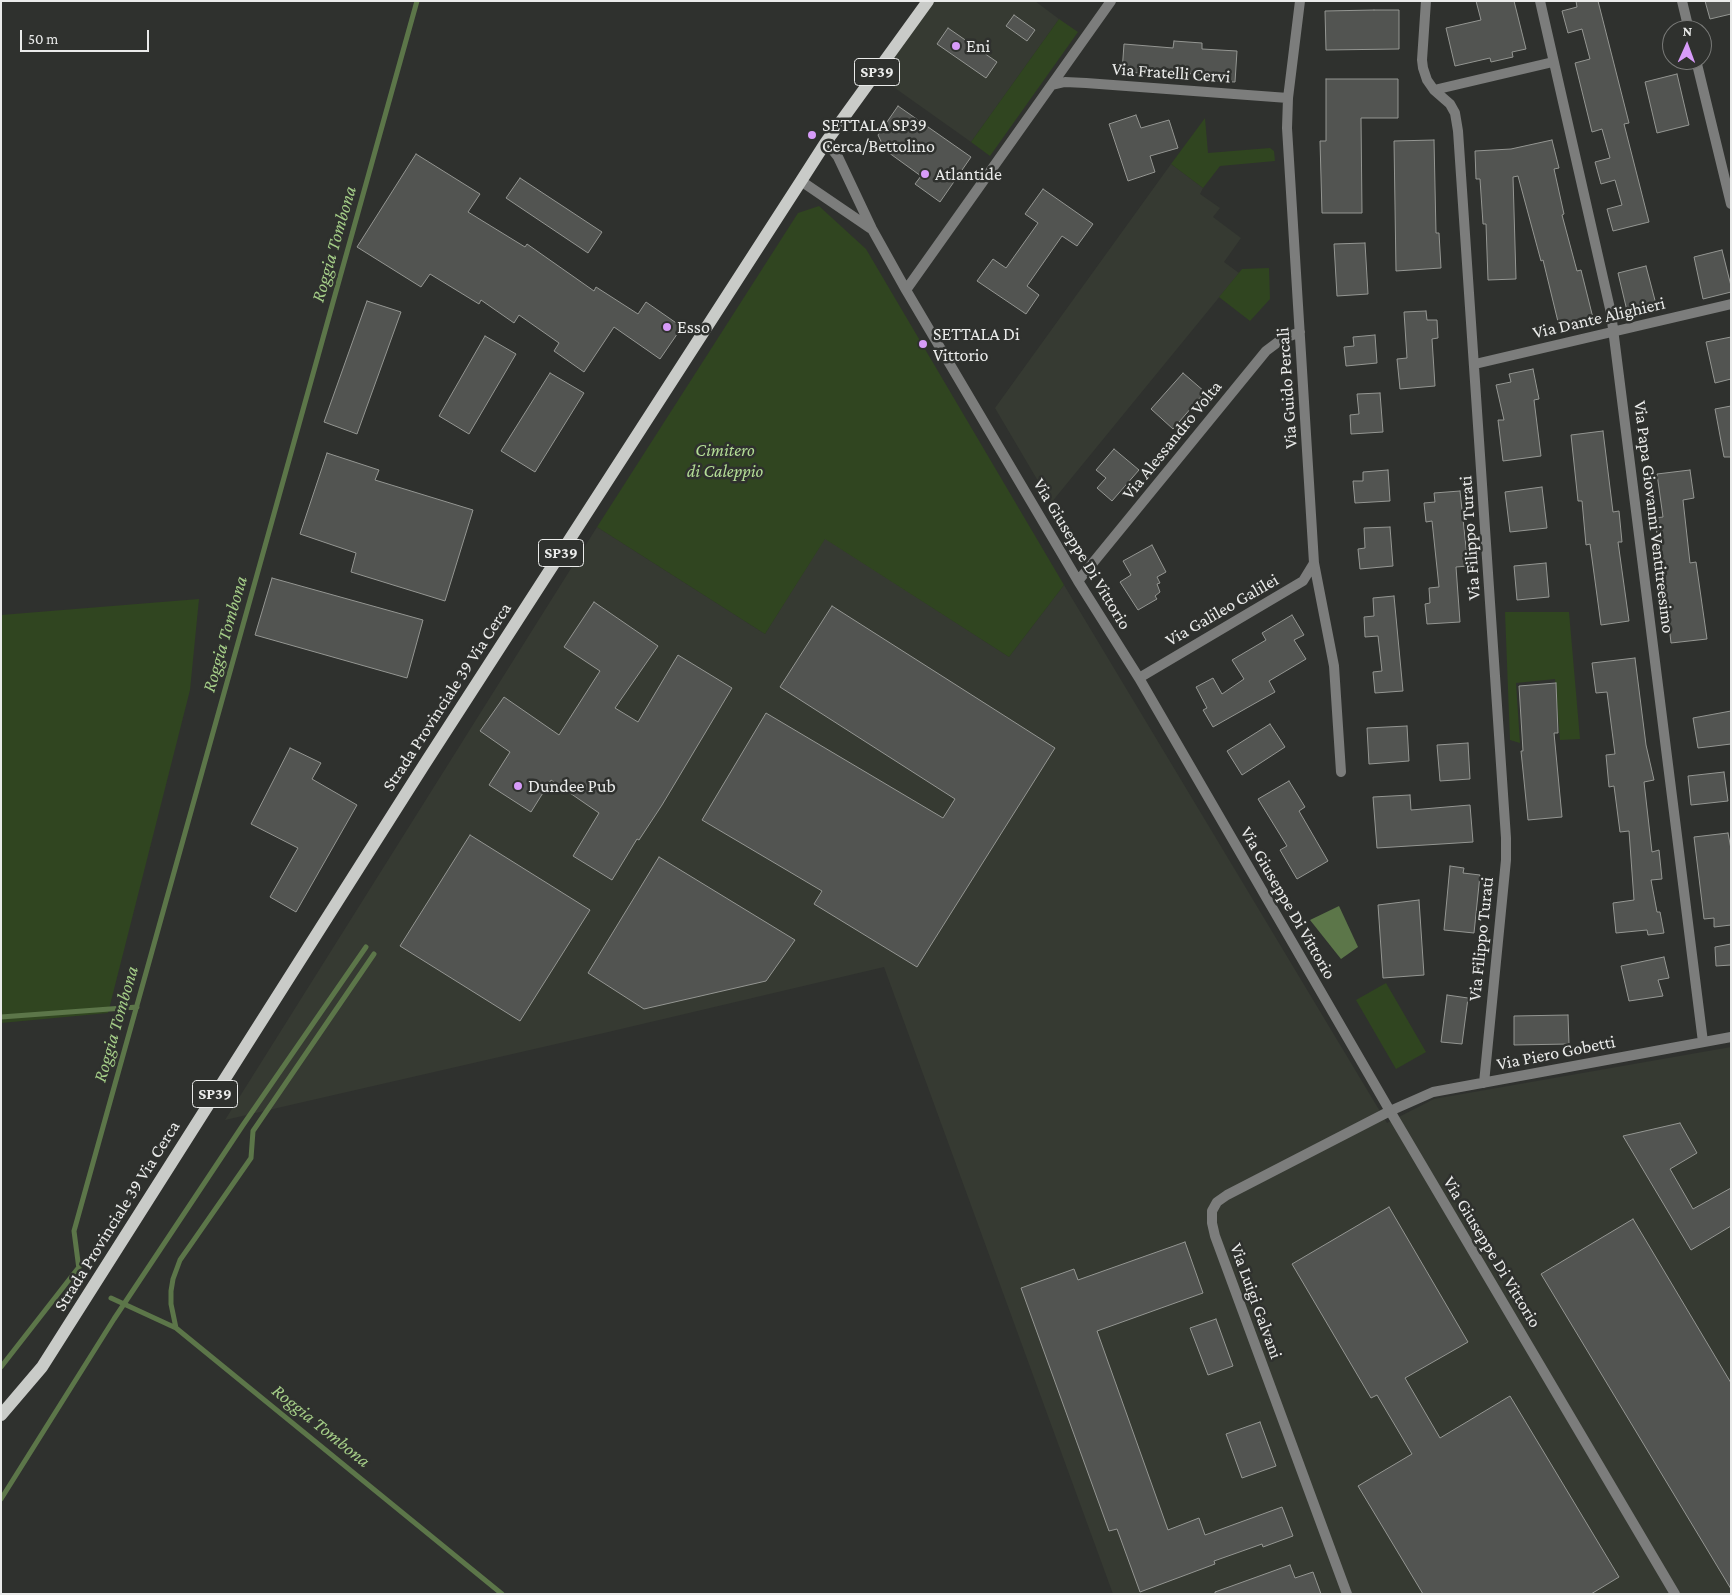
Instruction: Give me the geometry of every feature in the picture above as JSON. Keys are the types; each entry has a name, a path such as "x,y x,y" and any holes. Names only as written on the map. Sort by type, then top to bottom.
{"main road":[{"name":"Strada Provinciale 39 Via Cerca","path":"1,1414 42,1367 424,765 826,142 928,1"}],"street":[{"path":"906,290 1111,1"},
{"name":"Via Guido Percali","path":"1300,1 1288,98 1287,128 1314,563 1334,666 1342,772"},
{"name":"Via Filippo Turati","path":"1426,1 1422,60 1427,80 1434,90 1450,104 1455,113 1458,131 1506,838 1506,860 1484,1083"},
{"name":"Via Papa Giovanni Ventitreesimo","path":"1540,1 1614,331 1703,1042"},
{"path":"1682,1 1687,20"},
{"path":"1434,90 1553,62"},
{"path":"1698,70 1731,204"},
{"name":"Via Fratelli Cervi","path":"1052,85 1065,82 1288,98"},
{"name":"Via Giuseppe Di Vittorio","path":"826,142 838,157 872,229 906,290 1078,581 1139,678 1390,1111 1675,1594"},
{"name":"Via Giuseppe Di Vittorio","path":"801,181 872,229"},
{"name":"Via Dante Alighieri","path":"1475,364 1731,304"},
{"name":"Via Alessandro Volta","path":"1078,581 1266,351 1282,339 1300,332"},
{"name":"Via Galileo Galilei","path":"1139,678 1303,581 1314,563"},
{"name":"Via Piero Gobetti","path":"1390,1111 1433,1092 1731,1037"},
{"name":"Via Luigi Galvani","path":"1347,1594 1215,1236 1212,1212 1217,1202 1227,1195 1390,1111"}],"shaded area":[{"path":"932,1 1035,1 1059,19 971,142 878,76"},
{"path":"1171,164 1203,188 1200,194 1220,208 1213,217 1241,238 1224,262 1239,273 1051,503 995,408"},
{"path":"597,527 765,634 825,538 1009,657 1064,585 1387,1123 1434,1099 1731,1047 1731,1594 1113,1594 884,967 225,1120"},
{"path":"1339,906 1358,947 1341,959 1310,920"}],"green space":[{"path":"1059,19 1078,32 990,156 971,142"},
{"path":"1205,118 1208,153 1270,148 1274,151 1275,161 1220,166 1203,188 1171,164"},
{"name":"Cimitero di Caleppio","path":"819,206 866,249 1064,585 1009,657 825,539 765,634 597,527 798,213"},
{"path":"1269,268 1270,299 1250,321 1219,297 1242,269"},
{"path":"199,599 190,690 108,1013 1,1023 1,615"},
{"path":"1505,612 1569,612 1580,739 1560,740 1555,679 1516,683 1520,743 1510,740"},
{"path":"1386,983 1426,1052 1396,1069 1356,1000"}],"building":[{"path":"1476,1 1514,1 1526,49 1512,52 1513,57 1491,62 1490,58 1455,66 1446,28 1481,20"},
{"path":"1576,1 1598,1 1629,123 1624,124 1649,222 1613,231 1607,209 1622,205 1615,180 1601,184 1595,162 1610,158 1602,129 1592,132 1575,63 1590,59 1582,29 1568,33 1562,11 1577,7"},
{"path":"1705,1 1731,1 1731,14 1710,19"},
{"path":"1399,10 1399,49 1326,50 1325,11"},
{"path":"1014,15 1035,30 1027,41 1006,26"},
{"path":"948,28 997,62 986,78 937,44"},
{"path":"1174,41 1202,43 1202,49 1237,51 1235,82 1212,81 1213,75 1122,72 1124,44 1173,48"},
{"path":"1677,74 1689,125 1657,133 1645,82"},
{"path":"1326,79 1398,79 1398,118 1361,118 1362,213 1322,213 1320,141 1326,141"},
{"path":"898,106 971,157 940,202 915,184 921,176 885,150 878,135"},
{"path":"1136,115 1141,128 1169,120 1178,148 1150,156 1155,172 1128,181 1109,124"},
{"path":"1434,140 1436,233 1439,233 1441,268 1396,271 1394,141"},
{"path":"1552,140 1559,168 1554,169 1564,214 1562,215 1577,271 1581,270 1594,322 1560,330 1543,260 1541,261 1518,176 1513,177 1516,279 1488,280 1486,224 1483,224 1480,179 1476,179 1475,151 1511,149"},
{"path":"416,154 480,194 468,212 525,247 527,244 594,291 596,287 638,314 646,302 682,327 660,359 614,327 584,372 554,351 559,343 519,315 514,323 481,300 479,304 430,274 421,287 357,247"},
{"path":"520,178 602,232 588,253 506,198"},
{"path":"1043,189 1093,224 1077,246 1062,236 1027,286 1039,295 1026,314 977,281 993,259 1006,268 1038,223 1025,214"},
{"path":"1365,243 1368,294 1337,296 1334,244"},
{"path":"1722,250 1731,292 1703,299 1694,257"},
{"path":"1646,266 1657,308 1628,315 1618,273"},
{"path":"367,301 401,312 357,434 324,422"},
{"path":"1426,311 1427,320 1437,320 1438,338 1432,339 1435,386 1400,389 1397,359 1407,358 1404,312"},
{"path":"1375,335 1377,363 1346,366 1344,347 1354,346 1353,337"},
{"path":"485,336 516,354 469,434 439,416"},
{"path":"1731,337 1731,379 1715,383 1706,342"},
{"path":"1533,369 1539,399 1534,400 1541,456 1503,461 1498,420 1504,420 1496,385 1511,382 1509,374"},
{"path":"550,373 584,393 535,472 501,451"},
{"path":"1183,373 1205,392 1173,429 1151,409"},
{"path":"1380,393 1383,432 1351,434 1350,415 1359,414 1357,394"},
{"path":"1731,406 1731,457 1724,457 1715,409"},
{"path":"1603,431 1613,512 1619,511 1622,542 1618,542 1629,621 1601,625 1590,544 1586,545 1582,501 1578,501 1571,435"},
{"path":"1114,449 1139,470 1112,501 1097,488 1106,478 1096,470"},
{"path":"327,453 379,470 375,480 473,510 445,601 351,572 356,553 300,534"},
{"path":"1388,470 1390,501 1355,503 1353,481 1363,481 1363,472"},
{"path":"1690,470 1694,498 1683,500 1690,563 1696,562 1707,639 1671,643 1660,545 1658,545 1655,518 1663,517 1657,474"},
{"path":"1542,487 1547,528 1510,532 1505,492"},
{"path":"1460,491 1468,566 1456,567 1460,622 1427,624 1425,604 1430,603 1429,588 1439,587 1432,521 1426,522 1424,503 1435,502 1434,493"},
{"path":"1390,527 1393,566 1360,569 1358,549 1365,548 1364,528"},
{"path":"1152,545 1166,572 1157,577 1160,583 1157,584 1160,592 1155,596 1157,599 1138,610 1120,582 1131,575 1123,561"},
{"path":"1546,563 1549,597 1517,600 1514,566"},
{"path":"272,578 423,620 407,678 255,635"},
{"path":"1394,596 1403,691 1375,693 1373,672 1382,671 1378,636 1365,637 1364,617 1374,616 1373,598"},
{"path":"594,602 658,646 615,708 638,722 678,655 732,688 662,805 639,840 637,839 612,880 573,856 599,813 551,780 531,812 489,785 510,752 480,731 504,697 559,735 600,671 564,647"},
{"path":"832,606 1055,748 917,967 814,904 822,891 702,820 766,713 943,818 955,799 780,687"},
{"path":"1292,615 1304,635 1294,640 1306,659 1269,681 1275,692 1213,727 1203,710 1207,708 1196,687 1213,678 1222,694 1244,679 1232,660 1266,640 1262,633"},
{"path":"1635,658 1646,745 1654,780 1644,782 1652,852 1659,850 1662,879 1651,880 1657,912 1660,912 1664,933 1648,935 1647,930 1616,933 1613,903 1634,900 1629,831 1620,832 1614,786 1609,787 1606,755 1615,754 1607,692 1596,693 1592,663"},
{"path":"1556,683 1558,733 1554,733 1562,817 1528,820 1521,751 1523,751 1519,686"},
{"path":"1731,711 1731,744 1698,748 1693,718"},
{"path":"1270,724 1285,747 1242,775 1227,751"},
{"path":"1407,726 1409,761 1369,764 1367,728"},
{"path":"1468,743 1470,779 1440,781 1437,745"},
{"path":"290,748 321,763 312,779 357,805 296,912 270,897 298,848 251,824"},
{"path":"1724,772 1728,801 1691,805 1688,776"},
{"path":"1289,781 1305,807 1299,811 1328,861 1297,879 1280,850 1287,846 1258,799"},
{"path":"1410,795 1411,810 1470,805 1473,842 1377,848 1373,797"},
{"path":"1728,833 1731,849 1731,925 1714,927 1714,918 1704,919 1694,837"},
{"path":"470,835 590,910 520,1021 400,946"},
{"path":"659,857 795,940 766,981 644,1009 588,973"},
{"path":"1450,866 1464,868 1463,873 1480,875 1474,933 1444,930"},
{"path":"1419,900 1424,975 1383,978 1378,905"},
{"path":"1731,944 1731,965 1716,966 1715,947"},
{"path":"1664,957 1669,978 1658,980 1663,996 1629,1001 1621,966"},
{"path":"1447,995 1468,998 1462,1044 1441,1042"},
{"path":"1568,1015 1569,1044 1514,1045 1514,1016"},
{"path":"1680,1123 1697,1153 1670,1169 1693,1209 1731,1188 1731,1226 1691,1250 1623,1136"},
{"path":"1389,1207 1468,1342 1405,1378 1440,1438 1510,1396 1619,1577 1591,1594 1423,1594 1358,1486 1412,1454 1377,1395 1371,1398 1292,1264"},
{"path":"1633,1219 1731,1383 1731,1589 1541,1274"},
{"path":"1185,1242 1203,1293 1097,1331 1168,1530 1199,1518 1205,1535 1282,1507 1293,1536 1263,1547 1262,1544 1214,1561 1215,1564 1140,1592 1117,1529 1109,1531 1021,1288 1074,1269 1078,1280"},
{"path":"1216,1319 1233,1366 1208,1375 1190,1328"},
{"path":"1260,1422 1276,1466 1242,1478 1226,1434"},
{"path":"1290,1565 1295,1578 1313,1572 1321,1594 1215,1594 1215,1592"}],"waterway":[{"name":"Roggia Tombona","path":"80,1277 74,1231 417,1"},
{"path":"1,1499 114,1319 243,1125 366,947"},
{"path":"176,1328 171,1304 171,1291 180,1260 251,1158 253,1131 374,954"},
{"path":"1,1017 137,1007"},
{"path":"1,1367 79,1267"},
{"name":"Roggia Tombona","path":"111,1298 176,1328 502,1594"}],"place":[{"name":"Eni","path":"956,46"},
{"name":"SETTALA SP39 Cerca/Bettolino","path":"812,135"},
{"name":"Atlantide","path":"925,174"},
{"name":"Esso","path":"667,327"},
{"name":"SETTALA Di Vittorio","path":"923,344"},
{"name":"Dundee Pub","path":"518,786"}]}
